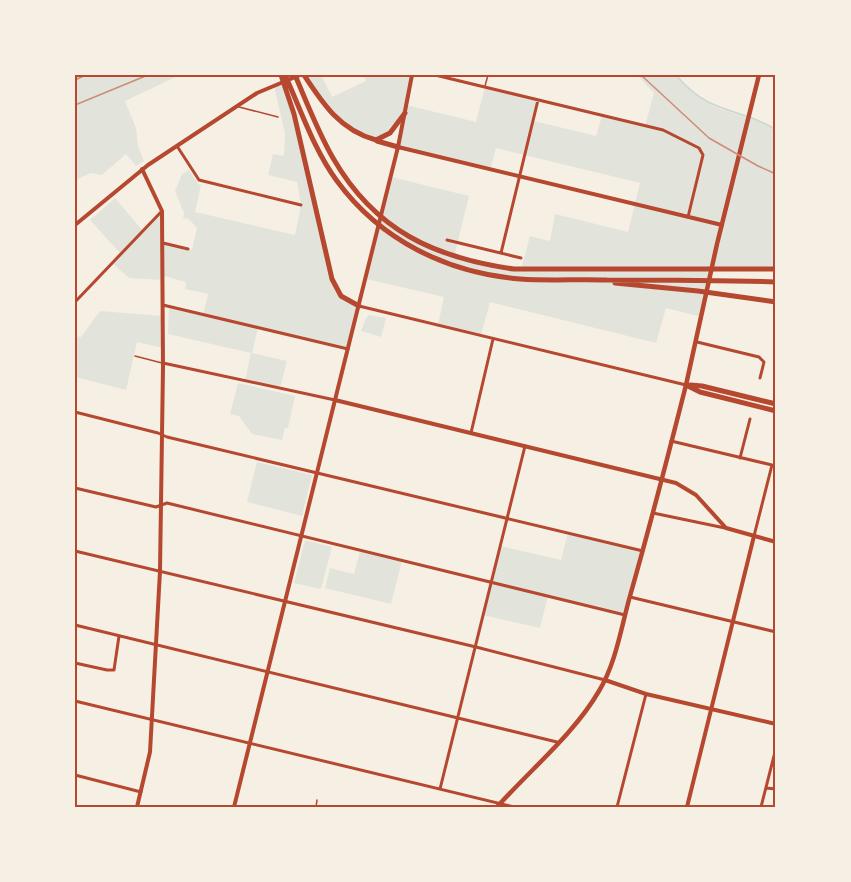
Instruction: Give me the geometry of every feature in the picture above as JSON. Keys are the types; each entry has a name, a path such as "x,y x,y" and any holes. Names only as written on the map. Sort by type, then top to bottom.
{"highway":[{"path":"283,75 292,98 337,181 371,219 391,236 438,260 472,272 522,279 776,282"},
{"path":"295,75 334,159 364,200 386,221 411,238 440,253 488,266 514,269 776,269"},
{"path":"302,75 339,121 356,133 398,147"},
{"path":"292,98 332,279 342,296 359,306"},
{"path":"376,140 390,133 405,113"},
{"path":"574,279 698,291 776,302"},
{"path":"686,385 702,386 776,404"},
{"path":"686,385 700,392 776,411"}],"main road":[{"path":"498,805 592,701 605,680 614,656 697,342 717,244 759,75"}],"street":[{"path":"75,225 142,169 257,93 302,75"},
{"path":"234,807 398,147 412,75"},
{"path":"435,75 663,130 702,151 703,155 687,218"},
{"path":"501,253 538,100"},
{"path":"177,146 199,180 301,205"},
{"path":"398,147 722,225"},
{"path":"137,807 150,758 160,570 164,243 162,211 142,169"},
{"path":"75,302 162,211"},
{"path":"447,240 522,258"},
{"path":"164,243 188,249"},
{"path":"163,305 348,349"},
{"path":"359,306 686,385"},
{"path":"471,433 493,339"},
{"path":"697,342 759,357 764,362 760,378"},
{"path":"163,363 335,400 662,478 696,495 726,528"},
{"path":"75,412 161,435 643,551"},
{"path":"740,458 750,419"},
{"path":"671,441 774,466 754,536 687,807"},
{"path":"440,789 525,446"},
{"path":"75,488 150,506 161,506 167,503 625,615"},
{"path":"653,513 726,528 776,542"},
{"path":"75,551 476,647 605,680 646,694 776,724"},
{"path":"630,597 776,632"},
{"path":"75,626 557,742"},
{"path":"75,663 114,670 119,636"},
{"path":"617,807 646,694"},
{"path":"75,701 498,805 514,807"},
{"path":"761,807 776,748"},
{"path":"75,775 141,792"},
{"path":"766,788 776,789"}],"lane":[{"path":"485,87 488,75"},
{"path":"237,107 278,117"},
{"path":"135,356 163,363"},
{"path":"316,807 317,800"}],"shaded area":[{"path":"75,75 180,75 125,101 136,128 138,146 144,161 136,166 126,154 102,175 91,173 75,180"},
{"path":"281,75 300,75 284,83 294,114 330,272 339,293 359,306 348,349 258,328 252,353 287,361 280,388 245,381 251,353 168,334 169,307 203,315 208,294 185,289 186,282 164,276 163,280 129,278 112,263 121,254 90,220 115,198 143,231 162,211 164,243 192,250 197,228 189,219 183,218 184,213 175,191 182,174 189,170 201,185 195,212 295,235 301,205 297,182 268,175 273,154 284,156 285,134 274,86 283,83"},
{"path":"304,75 321,75 332,97 366,81 364,75 412,75 406,105 476,122 485,87 538,100 534,121 596,136 602,116 645,126 654,93 637,75 676,75 695,94 712,105 762,122 776,130 776,269 712,269 702,317 666,308 656,343 490,302 481,335 438,325 444,297 366,279 391,177 469,196 454,257 521,269 530,236 550,241 555,214 628,232 640,183 496,148 490,170 398,147 404,115 392,130 376,140 338,121"},
{"path":"100,311 163,316 163,348 137,342 126,390 75,377 75,336 81,337"},
{"path":"369,315 386,318 381,337 361,331"},
{"path":"238,383 295,396 288,428 285,428 282,440 252,434 239,416 230,414"},
{"path":"257,462 312,475 302,516 247,502"},
{"path":"568,533 643,551 625,615 548,596 540,628 483,615 501,546 561,560"},
{"path":"305,540 332,547 321,589 294,583"},
{"path":"360,551 402,561 391,604 325,588 330,568 354,574"}],"waterway":[{"path":"676,75 707,102 746,116"},
{"path":"750,117 776,130"}],"railway":[{"path":"75,80 86,75"},
{"path":"75,105 148,75"},
{"path":"641,75 709,138 776,174"}]}
